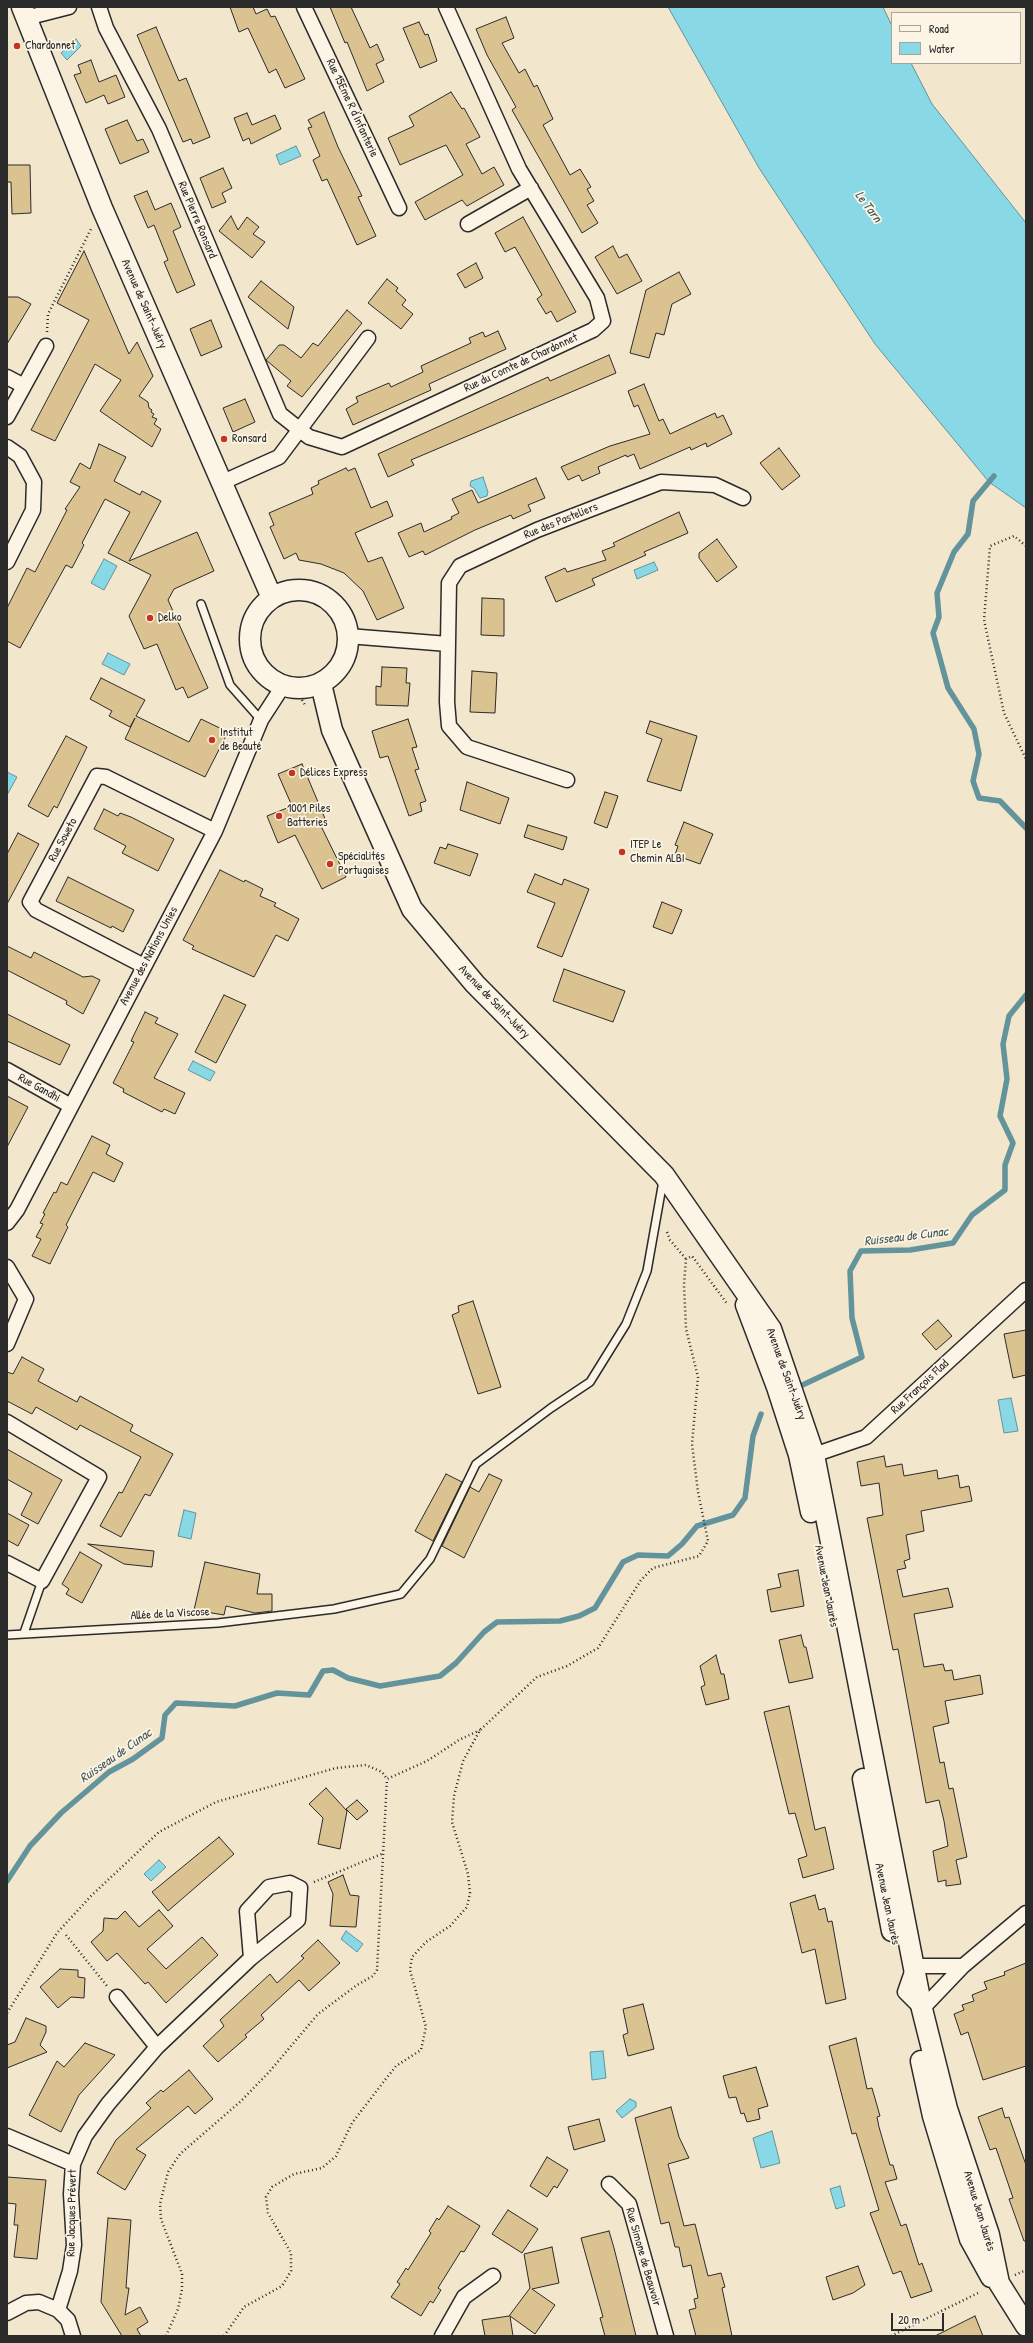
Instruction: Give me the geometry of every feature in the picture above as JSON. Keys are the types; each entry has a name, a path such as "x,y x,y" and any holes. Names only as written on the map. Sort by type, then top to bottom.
{"main road":[{"name":"Avenue de Saint-Juéry","path":"24,13 102,208 224,482 272,598"},
{"path":"305,590 321,595 335,605 344,620 348,636 347,651 342,664 333,676 320,684 308,688 296,689 283,686 269,679 258,667 251,653 250,637 253,622 260,608 272,598 288,591 305,590"},
{"name":"Avenue de Saint-Juéry","path":"320,684 332,730 412,909 475,984 664,1175 771,1329 783,1384 807,1457"},
{"name":"Avenue Jean Jaurès","path":"807,1457 922,2009 947,2108 989,2235 999,2283 1026,2326"},
{"name":"Avenue Jean Jaurès","path":"807,1457 822,1564 883,1888 933,2116 970,2239 996,2285 1016,2336"}],"street":[{"path":"24,13 69,7"},
{"name":"Rue Pierre Ronsard","path":"99,7 106,28 159,129 280,414 300,428"},
{"name":"Rue 15Eme R d'Infanterie","path":"304,7 399,208"},
{"name":"Rue du Comte de Chardonnet","path":"300,428 309,437 342,447 593,330 603,321 597,298 519,169 446,7"},
{"path":"468,224 531,188"},
{"path":"224,482 279,457 368,338"},
{"path":"7,417 46,346"},
{"path":"7,377 24,386"},
{"path":"7,447 20,456 34,482 33,510 7,562"},
{"name":"Rue des Pasteliers","path":"567,780 467,747 449,726 447,702 449,583 460,566 537,530 661,482 715,485 743,498"},
{"path":"348,636 448,644"},
{"name":"Avenue des Nations Unies","path":"7,1223 17,1210 215,831 261,720 283,686"},
{"name":"Rue Soweto","path":"144,966 36,910 30,902 97,776 106,777 215,831"},
{"name":"Rue Gandhi","path":"7,1070 71,1106"},
{"path":"7,1267 26,1299 7,1344"},
{"name":"Rue François Flad","path":"807,1457 866,1437 1026,1290"},
{"path":"7,1422 99,1477 42,1581 7,1564"},
{"path":"251,1958 247,1911 269,1887 290,1883 300,1888"},
{"name":"Rue Jacques Prévert","path":"58,2310 70,2271 74,2245 71,2194 73,2164 89,2129 108,2104 157,2047 251,1958 298,1920 300,1888"},
{"path":"963,1966 914,1966 905,1992 922,2009 963,1966 1026,1913"},
{"path":"117,1997 157,2047"},
{"path":"7,2136 73,2164"},
{"name":"Rue Simone de Beauvoir","path":"609,2184 629,2204 666,2336"},
{"path":"442,2336 464,2297 493,2276"},
{"path":"7,2313 10,2309 26,2302 39,2302 58,2310 68,2320 73,2336"}],"lane":[{"path":"201,604 230,685 261,720"},
{"name":"Allée de la Viscose","path":"7,1635 218,1623 334,1609 401,1594 430,1559 476,1464 551,1408 590,1382 626,1324 647,1271 664,1175"},
{"path":"24,1634 42,1581"}],"path":[{"path":"46,346 48,314 102,208"},
{"path":"1026,546 1014,536 990,546 984,620 1004,713 1026,758"},
{"path":"387,1779 427,1761 460,1740 480,1730 537,1677 567,1666 598,1648 641,1580 653,1568 698,1556 708,1541 698,1492 692,1444 698,1377 686,1329 684,1285 686,1259 670,1240 658,1210"},
{"path":"686,1259 692,1256 730,1308"},
{"path":"224,2336 244,2307 282,2286 291,2271 291,2253 268,2213 266,2197 272,2187 294,2174 322,2168 336,2156 352,2123 396,2066 421,2050 426,2027 410,1970 412,1957 426,1942 450,1926 467,1907 470,1893 468,1874 452,1822 454,1796 463,1761 480,1730"},
{"path":"7,2013 57,1933 91,1896 159,1832 216,1802 336,1768 366,1765 382,1772 387,1779 377,1970 372,1976 357,1984 318,2014 270,2071 241,2101 180,2154 168,2172 160,2204 161,2219 182,2274 182,2289 178,2309 166,2336"},
{"path":"300,1888 384,1853"},
{"path":"66,1935 117,1997"},
{"path":"891,2336 996,2285"}],"water":[{"name":"Le Tarn","path":"668,7 883,7 891,24 891,64 912,64 932,104 1026,223 1026,508 989,482 875,344 759,168"},
{"path":"76,39 81,46 67,60 61,53"},
{"path":"296,146 301,156 280,165 276,155"},
{"path":"483,477 488,492 487,496 480,498 474,488 470,486 471,481"},
{"path":"104,559 117,566 104,590 91,583"},
{"path":"654,562 658,570 637,579 634,570"},
{"path":"108,653 130,664 124,675 102,664"},
{"path":"7,772 17,777 7,795"},
{"path":"193,1061 215,1072 210,1081 188,1070"},
{"path":"1011,1398 1018,1431 1004,1433 998,1400"},
{"path":"184,1510 196,1513 191,1539 178,1536"},
{"path":"159,1860 166,1867 151,1881 144,1874"},
{"path":"346,1931 363,1944 357,1952 341,1939"},
{"path":"603,2051 606,2078 592,2080 590,2052"},
{"path":"630,2099 636,2102 636,2107 622,2118 616,2111"},
{"path":"772,2131 780,2163 761,2168 753,2138"},
{"path":"840,2186 845,2206 836,2209 830,2189"}],"building":[{"path":"230,7 253,7 256,14 267,9 271,17 275,16 305,79 285,88 276,69 269,73 248,28 239,32"},
{"path":"330,7 351,7 370,48 377,44 384,60 376,64 384,82 367,91 347,42 345,43"},
{"path":"506,17 514,38 502,43 519,73 525,69 534,87 537,85 553,119 543,125 570,175 580,169 591,187 587,189 594,201 587,205 598,223 582,233 512,110 516,107 487,55 476,29"},
{"path":"419,22 425,35 428,34 437,61 420,68 403,28"},
{"path":"156,27 179,81 186,78 210,137 193,144 191,139 183,142 137,35"},
{"path":"91,60 99,82 116,75 125,97 108,104 104,95 86,103 74,75 81,73 78,65"},
{"path":"451,92 462,109 464,108 480,137 466,144 482,174 494,167 504,185 467,206 462,200 425,220 415,202 463,175 446,145 400,165 388,138 414,126 409,116"},
{"path":"324,112 338,147 362,196 358,197 376,236 357,245 327,179 322,181 313,160 320,156 308,128 312,127 308,120"},
{"path":"247,113 252,125 275,115 281,129 251,144 249,138 243,141 234,118"},
{"path":"127,120 137,141 143,139 149,152 120,164 105,129"},
{"path":"7,165 30,165 31,213 12,214 11,182 7,182"},
{"path":"223,168 232,188 222,193 226,202 212,208 200,178"},
{"path":"147,191 155,210 171,203 181,227 173,231 195,285 177,293 164,262 168,260 154,225 148,228 134,196"},
{"path":"231,216 238,230 247,217 259,227 253,234 265,242 252,258 219,231"},
{"path":"523,217 576,312 557,322 551,311 546,314 537,299 542,295 515,247 505,252 495,233"},
{"path":"613,246 619,258 627,254 642,281 617,294 595,257"},
{"path":"84,251 129,354 137,342 153,376 139,396 148,402 149,408 152,410 151,412 154,414 152,417 157,419 154,424 161,429 152,447 100,411 121,380 95,364 55,441 31,430 89,320 57,303"},
{"path":"476,263 483,278 465,288 457,274"},
{"path":"679,272 691,294 672,304 664,335 656,333 649,358 630,353 646,290"},
{"path":"387,279 398,288 396,291 406,300 402,305 413,314 401,329 368,303"},
{"path":"261,281 294,307 288,329 248,297"},
{"path":"7,297 18,297 31,304 7,344"},
{"path":"347,310 362,323 302,397 287,386 291,381 266,360 279,345 284,345 301,358 313,343 318,346"},
{"path":"211,320 222,347 201,356 190,329"},
{"path":"498,331 506,349 429,384 431,390 353,425 346,409 358,402 356,397 389,383 391,387 423,372 421,366 471,343 469,338 483,332 485,337"},
{"path":"609,355 616,373 411,460 414,465 388,477 378,454 548,377 550,381"},
{"path":"644,384 659,421 663,419 670,434 715,413 717,418 723,415 732,434 707,447 706,443 691,450 690,447 640,469 634,454 627,457 626,455 598,467 600,473 582,481 579,475 568,480 561,467 610,446 650,434 638,405 634,407 628,391"},
{"path":"245,399 255,422 233,432 223,408"},
{"path":"99,444 126,457 114,481 140,495 142,491 161,501 129,561 197,532 214,571 174,589 168,600 208,688 188,698 183,687 176,690 157,644 144,649 129,616 151,575 108,553 130,512 105,499 82,543 84,545 72,568 66,565 20,648 7,641 7,608 27,568 35,572 67,510 65,509 80,487 70,482 80,463 90,469"},
{"path":"779,448 800,476 782,490 760,463"},
{"path":"346,468 348,471 355,468 371,508 387,501 393,516 355,533 368,562 382,557 404,608 377,620 363,591 344,573 321,564 299,560 296,553 284,559 270,527 274,525 269,513 313,494 311,488 319,484 318,481"},
{"path":"536,478 545,498 528,505 531,511 513,519 511,515 475,530 425,555 423,551 409,557 398,533 421,523 424,532 452,519 451,517 459,513 452,499 472,490 478,503"},
{"path":"679,512 688,533 644,552 646,555 592,579 595,585 556,602 545,577 565,568 567,572 606,560 602,551 615,546 613,543"},
{"path":"717,539 737,567 717,582 699,558 699,553"},
{"path":"482,598 504,599 504,636 481,635"},
{"path":"382,667 407,668 406,683 410,683 408,706 376,705 376,686 381,687"},
{"path":"472,671 497,673 495,713 470,712"},
{"path":"101,678 145,700 136,716 189,742 201,719 228,732 205,777 125,739 135,718 130,727 109,716 112,711 90,699"},
{"path":"408,719 417,747 412,748 419,769 415,770 426,801 420,803 422,811 409,816 388,756 380,758 372,731"},
{"path":"650,721 697,736 681,791 647,781 662,739 646,733"},
{"path":"66,736 87,747 57,808 54,806 48,817 28,806"},
{"path":"302,764 326,821 320,824 346,877 322,889 295,835 278,843 267,816 292,806 278,774"},
{"path":"467,782 509,798 500,824 460,810"},
{"path":"605,792 618,796 607,828 594,823"},
{"path":"104,809 118,816 120,813 131,817 174,839 158,871 122,853 126,846 94,829"},
{"path":"684,822 713,834 700,864 675,855 678,846 675,845"},
{"path":"528,825 567,837 563,850 524,837"},
{"path":"18,833 39,844 7,904 7,854"},
{"path":"448,844 478,854 470,876 434,863 440,847 446,849"},
{"path":"220,870 244,882 245,880 263,889 260,896 276,903 274,906 299,919 288,941 276,935 254,977 192,949 194,946 183,940"},
{"path":"535,874 562,885 564,879 589,889 562,957 537,947 555,903 527,892"},
{"path":"68,877 134,910 123,932 112,926 111,928 56,901"},
{"path":"662,902 682,910 672,934 653,927"},
{"path":"7,946 31,958 34,952 83,977 92,976 100,980 83,1014 66,1004 67,1001 7,970"},
{"path":"564,969 625,991 613,1022 553,1001"},
{"path":"224,995 246,1005 216,1063 195,1052"},
{"path":"145,1012 158,1018 155,1023 178,1034 154,1078 185,1093 175,1114 164,1109 162,1112 123,1092 124,1089 113,1083 134,1042 131,1041"},
{"path":"7,1014 70,1045 60,1065 7,1041"},
{"path":"7,1096 28,1107 7,1147"},
{"path":"92,1136 110,1145 106,1154 123,1163 114,1182 93,1172 66,1225 68,1227 50,1264 32,1256 41,1239 36,1237 43,1224 40,1223 45,1214 43,1213 61,1182 67,1185"},
{"path":"473,1301 501,1387 478,1394 452,1315 459,1312 458,1306"},
{"path":"938,1320 952,1336 936,1350 922,1334"},
{"path":"1026,1330 1026,1375 1013,1378 1004,1334"},
{"path":"22,1357 44,1369 38,1381 77,1402 80,1396 133,1425 130,1431 173,1454 150,1496 145,1494 121,1537 100,1526 119,1492 122,1493 141,1457 80,1425 77,1430 36,1407 32,1414 7,1401 7,1372 13,1374"},
{"path":"7,1449 62,1480 38,1524 21,1515 32,1493 7,1479"},
{"path":"884,1456 886,1467 902,1464 904,1476 937,1470 938,1479 958,1475 960,1488 969,1486 972,1501 921,1511 924,1531 906,1535 910,1559 904,1561 906,1568 897,1570 903,1597 948,1588 953,1607 914,1614 924,1667 943,1664 945,1671 952,1670 954,1680 980,1675 983,1694 945,1701 949,1723 933,1727 940,1763 944,1762 949,1789 953,1788 967,1857 956,1860 961,1884 946,1886 946,1880 938,1882 933,1851 948,1846 944,1821 939,1800 926,1803 898,1649 893,1650 867,1518 883,1515 879,1483 861,1486 857,1462"},
{"path":"446,1474 462,1482 433,1541 415,1531"},
{"path":"489,1474 502,1480 464,1558 442,1546 470,1487 479,1492"},
{"path":"7,1513 29,1525 18,1546 7,1540"},
{"path":"88,1544 154,1551 152,1567 124,1564"},
{"path":"80,1552 102,1565 82,1603 66,1594 69,1589 62,1584"},
{"path":"205,1562 260,1574 257,1594 272,1594 272,1611 255,1613 226,1606 224,1615 194,1610"},
{"path":"798,1570 804,1606 771,1612 767,1590 781,1587 778,1574"},
{"path":"801,1635 804,1647 806,1647 813,1678 789,1683 779,1640"},
{"path":"716,1655 721,1674 724,1674 729,1699 706,1705 701,1687 705,1685 700,1666"},
{"path":"789,1706 815,1830 825,1827 834,1869 803,1878 798,1859 807,1856 795,1813 789,1814 764,1712"},
{"path":"326,1788 347,1811 340,1849 318,1844 323,1818 309,1804"},
{"path":"357,1800 368,1811 357,1820 346,1809"},
{"path":"219,1837 234,1854 168,1911 152,1892"},
{"path":"343,1875 350,1895 359,1896 356,1927 330,1926 333,1894 328,1882"},
{"path":"815,1895 819,1910 825,1908 828,1922 832,1921 846,1999 826,2004 815,1949 802,1953 790,1903"},
{"path":"159,1910 173,1926 147,1949 166,1969 202,1937 218,1955 166,2003 148,1982 145,1984 117,1953 107,1961 91,1942 103,1931 104,1918 117,1919 125,1911 139,1927"},
{"path":"318,1940 340,1963 309,1991 299,1980 261,2015 264,2019 245,2035 247,2037 218,2062 203,2046 224,2026 220,2020 270,1974 277,1983 304,1958 301,1956"},
{"path":"1026,1963 1026,2066 983,2080 968,2032 961,2035 954,2014 964,2010 962,2005 974,2001 972,1995 987,1989 984,1982 1005,1975 1004,1972"},
{"path":"60,1969 78,1970 78,1977 85,1978 84,1998 71,1997 58,2008 40,1987"},
{"path":"643,2004 654,2049 628,2056 623,2035 628,2033 623,2009"},
{"path":"26,2018 46,2026 46,2032 40,2045 47,2052 7,2068 7,2045 15,2042"},
{"path":"856,2038 867,2089 872,2088 880,2116 877,2117 879,2127 890,2165 893,2165 897,2179 885,2182 901,2226 906,2224 919,2265 922,2263 932,2291 911,2298 901,2271 893,2274 870,2213 879,2210 856,2133 852,2134 829,2046"},
{"path":"85,2043 115,2055 79,2095 61,2132 29,2115 57,2061 64,2067"},
{"path":"756,2067 768,2106 758,2109 760,2119 747,2122 744,2113 741,2114 736,2097 729,2098 723,2076"},
{"path":"189,2070 213,2099 195,2114 188,2106 136,2149 146,2155 125,2190 97,2173 116,2140 151,2108 146,2103 161,2090 163,2092"},
{"path":"671,2107 679,2137 689,2158 668,2164 684,2226 695,2224 708,2276 721,2273 725,2287 722,2288 732,2336 696,2336 689,2310 696,2308 694,2299 698,2298 691,2265 683,2267 679,2247 675,2247 669,2222 661,2224 635,2118"},
{"path":"1002,2108 1005,2118 1009,2117 1026,2165 1026,2241 1024,2241 1009,2199 1013,2198 996,2148 990,2150 978,2117"},
{"path":"599,2119 605,2141 574,2150 568,2127"},
{"path":"547,2157 568,2170 557,2188 554,2186 547,2197 530,2186"},
{"path":"7,2177 46,2180 37,2259 14,2257 18,2225 14,2225 16,2204 7,2203"},
{"path":"448,2206 480,2226 464,2252 461,2251 438,2288 441,2290 433,2303 430,2301 421,2316 391,2297 400,2284 397,2282 406,2268 408,2270 431,2233 429,2231 437,2218 439,2220"},
{"path":"508,2210 538,2229 522,2253 492,2234"},
{"path":"108,2218 131,2220 126,2288 129,2288 125,2315 140,2307 148,2322 137,2329 141,2336 122,2336 101,2302"},
{"path":"609,2231 636,2336 605,2336 600,2318 603,2317 581,2238"},
{"path":"552,2247 559,2283 532,2289 555,2305 535,2334 510,2316 513,2336 485,2336 482,2320 509,2316 530,2288 524,2254"},
{"path":"858,2266 865,2285 853,2293 833,2300 826,2277"},
{"path":"975,2316 983,2336 935,2336"}],"waterway":[{"name":"Ruisseau de Cunac","path":"994,476 973,501 968,534 954,552 937,593 939,617 933,633 948,688 974,729 979,754 973,781 979,798 1000,801 1026,828"},
{"name":"Ruisseau de Cunac","path":"794,1389 862,1357 852,1318 850,1271 861,1251 910,1250 953,1243 972,1215 1005,1190 1005,1165 1013,1143 1000,1116 1007,1079 1003,1044 1009,1016 1026,995"},
{"name":"Ruisseau de Cunac","path":"7,1881 30,1846 61,1813 109,1772 133,1759 162,1738 165,1715 176,1703 235,1706 277,1693 309,1695 323,1671 333,1670 348,1678 380,1686 440,1676 456,1663 484,1632 497,1622 560,1621 579,1616 595,1608 623,1562 638,1555 668,1556 682,1544 697,1526 733,1515 745,1498 753,1436 761,1414"}],"place":[{"name":"Chardonnet","path":"17,46"},
{"name":"Ronsard","path":"224,439"},
{"name":"Delko","path":"150,618"},
{"name":"Institut de Beauté","path":"212,740"},
{"name":"Délices Express","path":"292,773"},
{"name":"1001 Piles Batteries","path":"279,816"},
{"name":"ITEP Le Chemin ALBI","path":"622,852"},
{"name":"Spécialités Portugaises","path":"330,864"}]}
